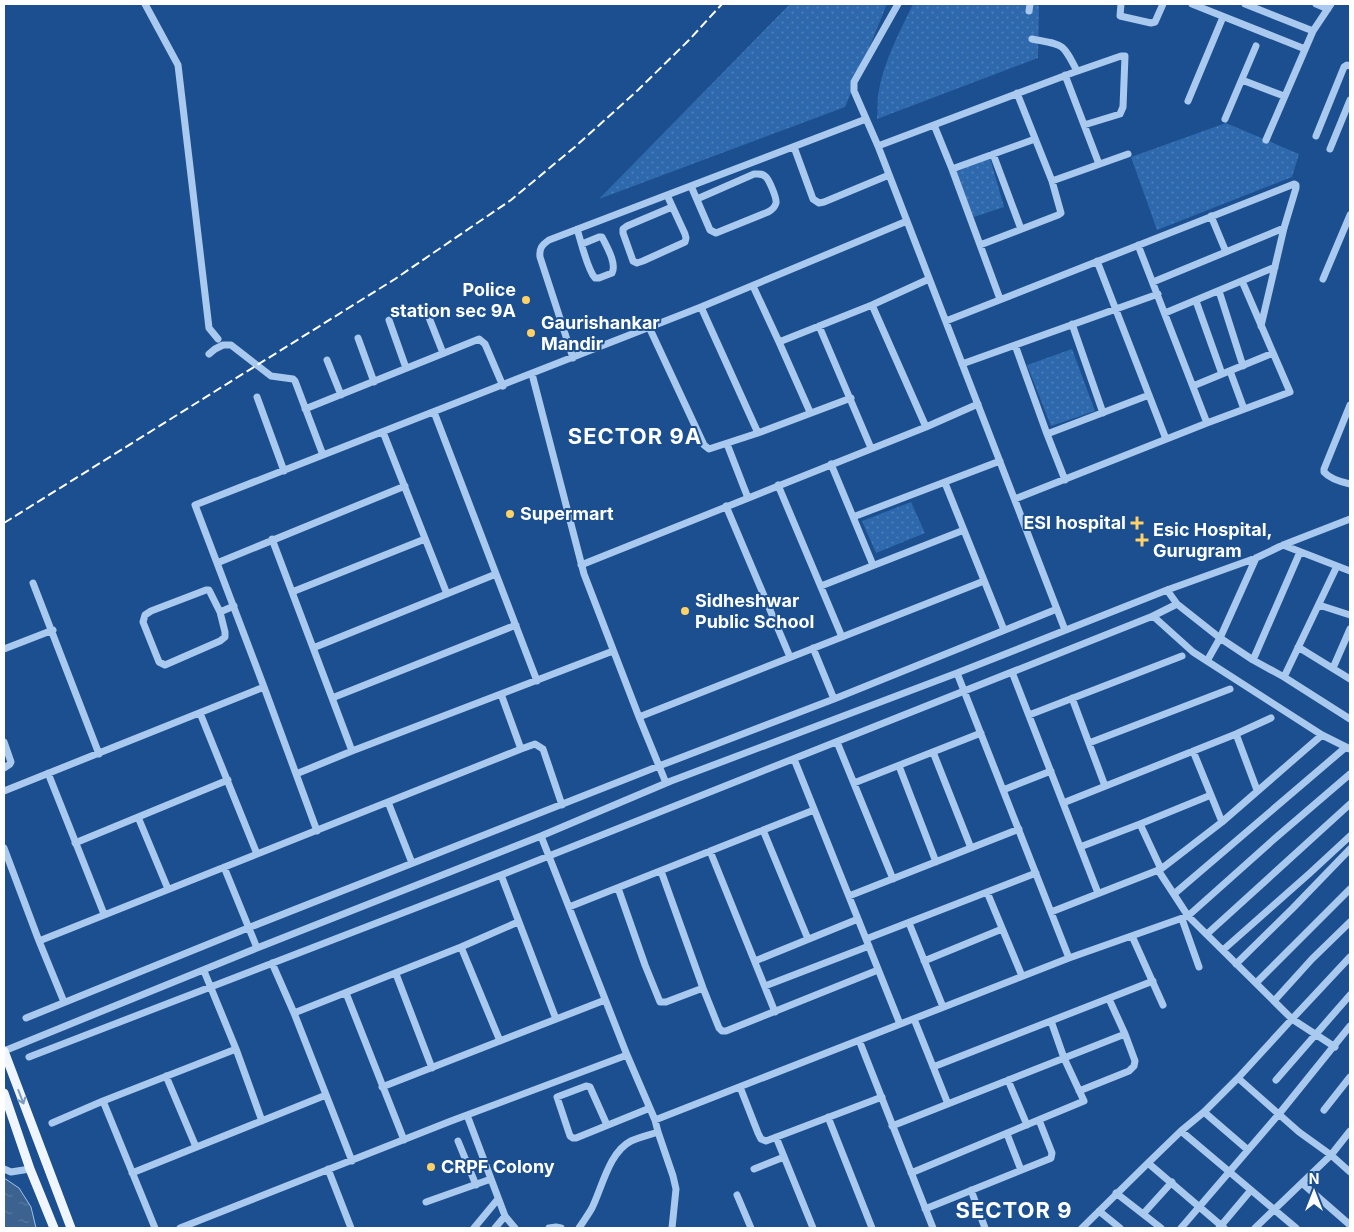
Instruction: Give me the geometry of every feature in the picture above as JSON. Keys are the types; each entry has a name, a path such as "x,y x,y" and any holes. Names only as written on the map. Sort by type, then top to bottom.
{"main road":[{"path":"4,1051 71,1228"},
{"path":"4,1093 30,1169 54,1228"}],"street":[{"path":"145,4 178,65 209,328 215,336"},
{"path":"898,4 854,82 854,91 878,146 1065,630"},
{"path":"1121,4 1120,16 1151,23 1155,22 1163,4"},
{"path":"1192,4 1305,49"},
{"path":"1245,4 1313,31"},
{"path":"1266,140 1313,31 1329,6 1316,4"},
{"path":"1188,101 1223,16"},
{"path":"1032,40 1057,43 1064,48 1077,71"},
{"path":"1225,120 1256,46"},
{"path":"878,146 1065,75 1125,56 1122,111 1120,114 1084,125"},
{"path":"1316,136 1344,67 1350,66"},
{"path":"1065,75 1099,164"},
{"path":"1242,80 1284,96"},
{"path":"980,245 1061,213 1052,182 1017,93"},
{"path":"1330,149 1350,100"},
{"path":"573,358 540,257 539,250 543,244 548,240 866,119"},
{"path":"934,125 1000,299"},
{"path":"952,169 1035,138"},
{"path":"794,147 813,199 819,203 889,176"},
{"path":"993,154 1021,229"},
{"path":"1052,182 1128,154"},
{"path":"691,186 710,230 716,232 768,212 776,203 768,178 760,174 754,174 697,199"},
{"path":"946,321 1294,184 1296,188 1284,228 1261,326"},
{"path":"667,195 685,234 685,242 643,261 637,263 633,261 623,229 626,226 672,207"},
{"path":"1211,216 1226,252"},
{"path":"1323,279 1350,216"},
{"path":"317,831 195,505 701,307 907,221"},
{"path":"1153,282 1284,228"},
{"path":"577,229 582,244 593,275 596,278 600,278 612,273 613,263 602,238 600,237 582,244"},
{"path":"1138,245 1207,423"},
{"path":"1097,261 1166,439"},
{"path":"1165,313 1275,267"},
{"path":"780,342 872,305 929,279"},
{"path":"1015,499 1290,392 1242,281"},
{"path":"753,286 780,342 810,412"},
{"path":"1219,291 1243,366"},
{"path":"962,364 1158,294"},
{"path":"1196,300 1222,374"},
{"path":"872,305 926,427"},
{"path":"701,307 758,433"},
{"path":"426,310 442,353"},
{"path":"389,320 406,368"},
{"path":"1072,324 1103,413"},
{"path":"819,326 872,448"},
{"path":"649,327 704,445 709,449 758,433 851,398"},
{"path":"358,338 374,382"},
{"path":"305,409 476,339 482,340 502,386"},
{"path":"209,354 223,345 231,345 271,376 294,380 323,455"},
{"path":"1015,345 1065,480"},
{"path":"1193,386 1273,353"},
{"path":"327,360 341,395"},
{"path":"1230,371 1244,409"},
{"path":"532,374 581,565 666,784"},
{"path":"1047,434 1149,395"},
{"path":"257,398 284,471"},
{"path":"581,565 926,427 978,404"},
{"path":"1350,405 1324,472 1327,476 1340,482 1350,484"},
{"path":"434,412 537,681"},
{"path":"383,432 447,594"},
{"path":"727,444 748,498"},
{"path":"853,517 1000,461"},
{"path":"831,464 873,565"},
{"path":"945,483 1004,630"},
{"path":"217,563 405,486"},
{"path":"778,486 842,637"},
{"path":"726,506 790,658"},
{"path":"4,1051 666,784 957,673 1167,590 1256,558 1283,545 1350,519"},
{"path":"821,586 964,530"},
{"path":"272,539 352,751"},
{"path":"292,592 425,539"},
{"path":"1283,545 1350,571"},
{"path":"1253,660 1300,552"},
{"path":"1207,661 1220,638 1256,558"},
{"path":"1284,677 1337,566"},
{"path":"313,648 496,574"},
{"path":"639,717 984,581"},
{"path":"34,583 99,754"},
{"path":"206,590 209,590 220,612 225,638 220,642 166,665 159,662 143,622 145,615 206,590"},
{"path":"1167,590 1177,604 1220,638 1350,719"},
{"path":"29,1057 501,875 965,692 1153,616 1177,604"},
{"path":"1319,604 1350,614"},
{"path":"220,612 234,606"},
{"path":"26,1018 248,928 834,699 1057,609"},
{"path":"1153,616 1193,652 1322,735 1348,748 1174,894"},
{"path":"332,698 516,625"},
{"path":"1333,668 1350,629"},
{"path":"4,650 53,630"},
{"path":"1298,647 1350,679"},
{"path":"813,648 834,699"},
{"path":"296,774 613,651"},
{"path":"1029,715 1182,656"},
{"path":"1012,672 1098,893"},
{"path":"957,673 1069,958"},
{"path":"4,790 99,754 264,687"},
{"path":"1089,743 1230,689"},
{"path":"501,694 520,749"},
{"path":"1072,698 1106,786"},
{"path":"200,713 258,854"},
{"path":"1063,803 1236,734 1270,718"},
{"path":"854,783 981,733"},
{"path":"1236,734 1257,790"},
{"path":"1051,912 1159,869 1222,822 1322,735"},
{"path":"4,742 11,762 4,768"},
{"path":"838,742 893,879"},
{"path":"39,941 535,744 544,749 562,805"},
{"path":"1193,751 1222,822"},
{"path":"933,752 971,848"},
{"path":"794,759 900,1024"},
{"path":"898,766 936,862"},
{"path":"1003,790 1051,771"},
{"path":"48,773 104,914"},
{"path":"655,1120 1022,976 1185,917 1350,774"},
{"path":"75,843 228,780"},
{"path":"1080,847 1211,794"},
{"path":"388,802 412,863"},
{"path":"1207,934 1350,804"},
{"path":"569,907 814,810"},
{"path":"138,817 168,889"},
{"path":"1140,824 1159,869 1185,917 1199,967"},
{"path":"849,896 1019,829"},
{"path":"763,830 808,940"},
{"path":"541,836 627,1055 655,1120 676,1189 672,1228"},
{"path":"1222,950 1310,874 1350,836"},
{"path":"4,848 64,1002"},
{"path":"710,851 775,1012"},
{"path":"1236,964 1317,882 1349,853"},
{"path":"224,867 257,948"},
{"path":"660,871 703,988 719,1028 722,1031 775,1012 878,970"},
{"path":"765,986 909,923 1036,873"},
{"path":"1310,874 1317,882"},
{"path":"501,875 556,1019"},
{"path":"618,888 660,1002 666,1002 703,988"},
{"path":"1256,983 1350,889"},
{"path":"987,892 1022,976"},
{"path":"1185,917 1207,934 1292,1019 1335,1047"},
{"path":"755,961 858,919"},
{"path":"294,1013 396,974 518,922"},
{"path":"1274,1001 1312,959 1350,922"},
{"path":"909,923 943,1007"},
{"path":"924,961 1002,930"},
{"path":"1132,936 1164,1005"},
{"path":"461,947 500,1041"},
{"path":"1082,1228 1116,1193 1238,1078 1350,957"},
{"path":"272,963 294,1013 352,1161"},
{"path":"204,971 236,1049 262,1121"},
{"path":"396,974 432,1068"},
{"path":"933,1067 1153,981"},
{"path":"346,993 404,1140"},
{"path":"1276,1080 1350,995"},
{"path":"1079,1091 1129,1071 1135,1061 1109,999"},
{"path":"382,1087 605,1000"},
{"path":"914,1018 948,1104"},
{"path":"911,1173 1084,1101 1064,1058 1050,1020"},
{"path":"1181,1228 1279,1114 1335,1047 1350,1026"},
{"path":"892,1126 1125,1034"},
{"path":"859,1040 933,1228"},
{"path":"52,1123 236,1049"},
{"path":"180,1228 467,1115 627,1055"},
{"path":"166,1076 196,1147"},
{"path":"1324,1110 1350,1077"},
{"path":"1238,1078 1299,1132 1350,1172"},
{"path":"1008,1080 1028,1125"},
{"path":"552,1084 570,1136 573,1138 650,1108"},
{"path":"556,1097 590,1086 607,1125"},
{"path":"740,1087 758,1133 766,1141 882,1098"},
{"path":"132,1173 326,1095"},
{"path":"103,1101 155,1228"},
{"path":"1204,1112 1248,1150"},
{"path":"467,1115 505,1216 515,1228"},
{"path":"828,1117 872,1228"},
{"path":"925,1209 1049,1159 1052,1155 1039,1120"},
{"path":"1181,1131 1294,1228"},
{"path":"1255,1228 1330,1155 1350,1131"},
{"path":"579,1228 591,1209 606,1174 622,1147 632,1141 658,1132"},
{"path":"1007,1134 1021,1170"},
{"path":"776,1137 813,1228"},
{"path":"458,1141 476,1185"},
{"path":"754,1169 784,1157"},
{"path":"1148,1163 1172,1182 1221,1227 1252,1190"},
{"path":"4,1169 11,1172 30,1169"},
{"path":"328,1169 351,1228"},
{"path":"426,1202 491,1180"},
{"path":"1143,1214 1172,1182"},
{"path":"1302,1183 1350,1225"},
{"path":"971,1190 985,1228"},
{"path":"1116,1193 1161,1228"},
{"path":"737,1195 751,1228"},
{"path":"474,1228 498,1199"},
{"path":"1099,1210 1120,1228"},
{"path":"495,1228 505,1216"},
{"path":"549,1228 561,1228"}],"shaded area":[{"path":"790,4 887,4 845,107 599,199"},
{"path":"913,4 1039,4 1038,58 877,119 880,83 892,48"},
{"path":"1226,123 1299,154 1292,177 1157,230 1131,157"},
{"path":"990,158 1004,207 974,217 955,171"},
{"path":"1072,349 1095,411 1051,426 1027,365"},
{"path":"911,502 925,533 876,553 862,521"}],"water":[{"path":"4,1178 19,1188 31,1207 36,1228 4,1228"}],"railway":[{"path":"4,523 395,279 511,200 576,146 638,90 689,40 722,4"}],"place":[{"name":"Police station sec 9A","path":"526,300"},
{"name":"Gaurishankar Mandir","path":"531,333"},
{"name":"Supermart","path":"510,514"},
{"name":"ESI hospital","path":"1137,523"},
{"name":"Esic Hospital, Gurugram","path":"1142,540"},
{"name":"Sidheshwar Public School","path":"685,611"},
{"name":"CRPF Colony","path":"431,1167"}],"district":[{"name":"SECTOR 9A","path":"635,436"},
{"name":"SECTOR 9","path":"1014,1210"}]}
